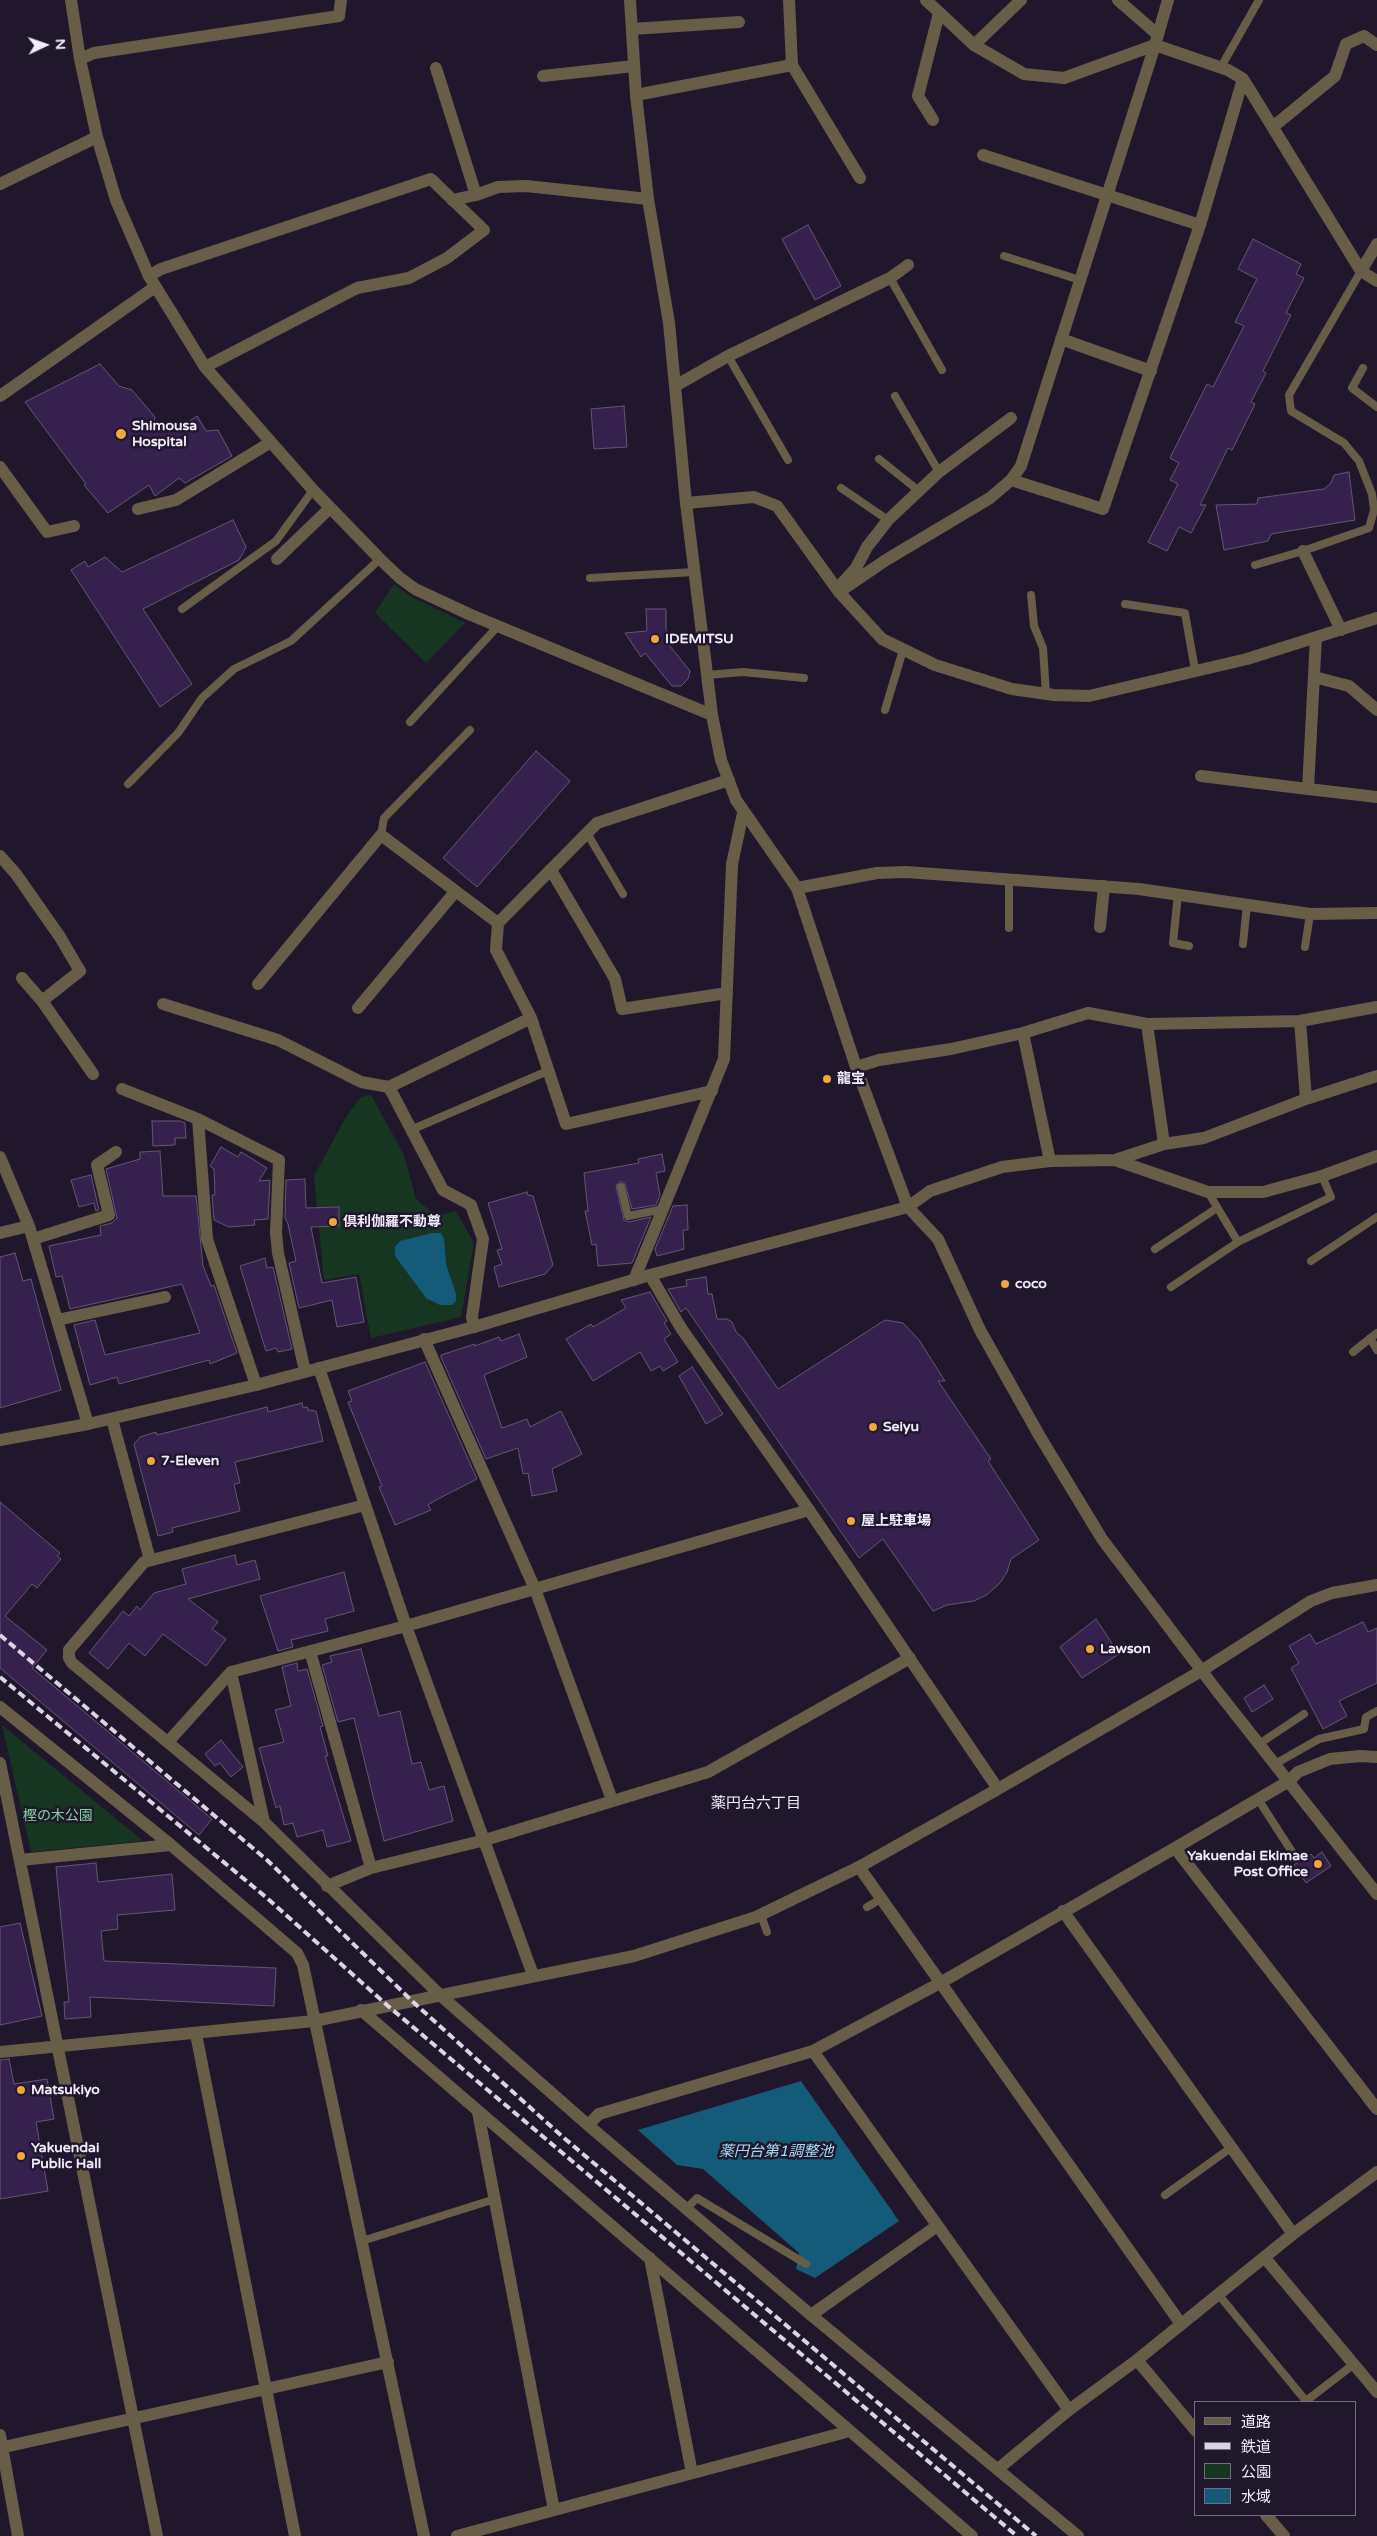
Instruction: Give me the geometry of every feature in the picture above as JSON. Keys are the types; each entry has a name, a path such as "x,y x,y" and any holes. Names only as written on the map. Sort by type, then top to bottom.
{"street":[{"path":"71,0 80,59 97,137 116,200 152,281 205,367 330,508 380,559 415,589 498,626 712,715"},
{"path":"80,59 94,53 339,16 341,0"},
{"path":"630,0 636,95 648,198 669,323 686,502 712,715 721,760 736,800 743,813 797,888 856,1067 908,1207 938,1239 980,1330 1039,1435 1102,1539 1201,1671 1377,1894"},
{"path":"789,0 792,65 860,178"},
{"path":"926,0 974,45 1024,74 1064,78 1156,39"},
{"path":"974,45 1021,0"},
{"path":"1118,0 1156,39 1221,67 1242,79 1274,126 1361,271 1377,281"},
{"path":"838,590 990,498 1011,480 1021,466 1168,0"},
{"path":"933,120 918,96 939,13"},
{"path":"632,29 739,22"},
{"path":"1274,126 1335,76 1346,44 1364,36 1377,45"},
{"path":"636,95 792,65"},
{"path":"544,76 634,66"},
{"path":"436,68 476,195"},
{"path":"1011,480 1103,509 1200,225 1242,79"},
{"path":"0,184 97,137"},
{"path":"983,155 1200,225"},
{"path":"0,396 152,281 161,269 431,179 484,230 447,258 409,278 357,288 205,367"},
{"path":"452,200 476,195 498,187 526,186 648,198"},
{"path":"1361,271 1377,244"},
{"path":"675,386 728,356 890,278 908,265"},
{"path":"1061,339 1151,371"},
{"path":"838,590 856,568 867,547 888,520 939,472 1011,418"},
{"path":"138,508 176,500 271,442"},
{"path":"0,467 47,532 74,526"},
{"path":"686,502 754,497 777,506 838,590 882,639 935,666 1012,688 1046,694 1089,696 1247,659 1377,618"},
{"path":"277,559 330,508"},
{"path":"1303,551 1342,630"},
{"path":"1308,789 1316,637"},
{"path":"1314,677 1349,686 1377,710"},
{"path":"1201,776 1377,797"},
{"path":"712,1090 566,1124 550,1070 531,1018 496,950 498,923 597,824 729,780"},
{"path":"634,1280 724,1059 732,864 743,813"},
{"path":"258,984 382,835 498,923"},
{"path":"0,856 22,882 60,937 80,971 42,1001"},
{"path":"551,870 615,980 622,1009 727,993"},
{"path":"797,888 877,873 906,872 1104,886 1178,894 1310,914 1377,913"},
{"path":"1100,927 1104,886"},
{"path":"358,1008 455,892"},
{"path":"22,978 42,1001 93,1074"},
{"path":"163,1004 278,1040 361,1082 389,1088 531,1018"},
{"path":"856,1067 879,1060 951,1049 1023,1034 1088,1013 1147,1024 1300,1021 1377,1007"},
{"path":"1300,1021 1306,1098"},
{"path":"1147,1024 1164,1144"},
{"path":"1023,1034 1050,1161"},
{"path":"0,1440 88,1424 256,1385 474,1327 650,1275 908,1207 930,1191 1002,1168 1050,1161 1116,1160 1164,1144 1204,1138 1306,1098 1377,1076"},
{"path":"389,1088 413,1130 443,1190 471,1205 483,1239 472,1317 474,1327"},
{"path":"122,1089 198,1119 279,1160 278,1246 305,1371"},
{"path":"198,1119 207,1240 256,1385"},
{"path":"33,1239 109,1215 97,1165 116,1152"},
{"path":"1116,1160 1208,1192 1263,1192 1322,1176 1377,1156"},
{"path":"0,1157 29,1226 88,1424"},
{"path":"0,1233 29,1226"},
{"path":"650,1275 681,1328 809,1510 998,1789"},
{"path":"57,1320 165,1298"},
{"path":"424,1339 535,1589 612,1800"},
{"path":"318,1368 406,1626 533,1975"},
{"path":"112,1418 150,1560"},
{"path":"365,1505 144,1562 69,1650 69,1658 72,1663 264,1822 440,1995 588,2125 811,2315 1078,2536"},
{"path":"168,1742 231,1672 406,1626 809,1510"},
{"path":"0,2052 314,2021 634,1956 761,1915 859,1867 998,1789 1201,1671 1311,1601 1332,1593 1377,1585"},
{"path":"310,1651 371,1868"},
{"path":"327,1886 371,1868 485,1840 708,1772 910,1658"},
{"path":"231,1672 264,1822"},
{"path":"0,1707 171,1845 297,1953 303,1965 424,2536"},
{"path":"588,2125 599,2114 813,2051 940,1983 1175,1848 1289,1781 1298,1772 1330,1758 1377,1757"},
{"path":"0,1763 157,2536"},
{"path":"20,1860 171,1845"},
{"path":"1175,1848 1377,2109"},
{"path":"859,1867 1181,2324"},
{"path":"1063,1911 1294,2234"},
{"path":"361,2010 972,2536"},
{"path":"196,2034 295,2536"},
{"path":"813,2051 1069,2410"},
{"path":"478,2112 554,2510"},
{"path":"998,2469 1069,2410 1137,2360 1294,2234 1377,2172"},
{"path":"811,2315 937,2226"},
{"path":"650,2258 692,2473"},
{"path":"1265,2258 1377,2392"},
{"path":"1137,2360 1194,2429"},
{"path":"1,2448 388,2362"},
{"path":"457,2536 850,2431"},
{"path":"0,2435 18,2536"},
{"path":"1267,2516 1284,2536"}],"lane":[{"path":"1221,67 1259,0"},
{"path":"1004,256 1080,280"},
{"path":"1255,564 1303,551 1369,528 1374,510 1372,494 1359,462 1344,443 1291,411 1289,395 1361,271"},
{"path":"890,278 942,370"},
{"path":"728,356 788,460"},
{"path":"1363,368 1352,388 1377,408"},
{"path":"895,396 939,472"},
{"path":"879,459 919,490"},
{"path":"841,488 888,520"},
{"path":"182,609 276,541 314,490"},
{"path":"128,784 178,733 202,698 234,669 291,641 380,559"},
{"path":"590,578 694,572"},
{"path":"1031,595 1034,626 1043,648 1046,694"},
{"path":"1125,604 1185,613 1195,670"},
{"path":"410,722 498,626"},
{"path":"885,710 903,650"},
{"path":"707,675 743,672 804,678"},
{"path":"382,835 384,818 470,730"},
{"path":"587,833 623,894"},
{"path":"1009,879 1009,928"},
{"path":"1178,894 1173,943 1189,946"},
{"path":"1243,944 1247,904"},
{"path":"1306,947 1310,914"},
{"path":"413,1130 550,1070"},
{"path":"1171,1286 1238,1242 1331,1197 1322,1176"},
{"path":"622,1187 628,1216 664,1209"},
{"path":"1208,1192 1238,1242"},
{"path":"1155,1249 1217,1208"},
{"path":"1311,1261 1377,1217"},
{"path":"1352,1352 1374,1336 1377,1350"},
{"path":"1275,1764 1319,1739 1364,1729 1366,1717 1377,1711"},
{"path":"1259,1744 1304,1714"},
{"path":"1258,1799 1292,1852"},
{"path":"867,1907 881,1899"},
{"path":"761,1915 767,1932"},
{"path":"1165,2195 1232,2148"},
{"path":"687,2208 697,2198 806,2264"},
{"path":"362,2241 494,2199"},
{"path":"1218,2294 1306,2401 1354,2364"}],"green space":[{"path":"394,584 410,596 465,623 426,663 375,613"},
{"path":"371,1095 404,1155 416,1199 436,1216 456,1211 474,1243 461,1317 371,1338 359,1274 324,1280 314,1176 346,1117 361,1097"},
{"name":"樫の木公園","path":"2,1725 143,1841 31,1852"}],"water":[{"path":"432,1233 441,1233 444,1239 446,1264 456,1294 456,1301 452,1305 440,1305 426,1298 395,1256 395,1247 400,1241"},
{"name":"薬円台第1調整池","path":"801,2081 899,2221 815,2278 796,2269 799,2253 703,2169 677,2165 638,2130"}],"building":[{"path":"808,225 841,286 815,300 782,239"},
{"path":"1253,239 1301,264 1296,274 1304,278 1286,313 1291,315 1263,371 1266,373 1251,402 1255,404 1232,450 1228,448 1200,505 1206,505 1191,533 1179,527 1167,551 1148,542 1178,484 1170,480 1179,463 1170,458 1207,384 1213,387 1244,326 1235,322 1257,279 1238,269"},
{"path":"100,364 119,386 132,390 155,417 154,423 179,428 197,416 206,431 218,430 232,456 185,483 179,478 155,496 149,485 108,513 84,485 86,484 25,402"},
{"path":"624,406 627,447 594,449 591,409"},
{"path":"1349,472 1355,520 1271,534 1268,541 1224,550 1216,505 1257,504 1258,498 1324,489 1331,483 1334,475"},
{"path":"233,520 246,547 239,560 143,609 192,684 160,707 71,570 85,561 88,567 105,557 122,572"},
{"path":"646,609 666,609 666,630 671,635 665,640 690,671 688,679 681,686 672,686 645,653 641,657 625,633 647,631"},
{"path":"536,751 570,781 477,887 443,858"},
{"path":"152,1121 180,1121 185,1123 186,1138 175,1138 175,1145 153,1146"},
{"path":"221,1147 238,1157 241,1152 267,1168 259,1181 270,1180 268,1219 254,1220 255,1225 229,1227 214,1220 212,1195 215,1195 214,1169 210,1166"},
{"path":"160,1151 163,1196 196,1196 203,1266 211,1286 214,1285 237,1353 210,1364 209,1360 119,1384 117,1377 90,1385 74,1325 95,1320 105,1355 200,1333 182,1284 70,1309 62,1276 56,1277 49,1246 101,1235 100,1226 112,1223 117,1218 106,1169 140,1159 140,1152"},
{"path":"662,1154 665,1171 656,1173 660,1195 656,1205 632,1209 625,1184 620,1181 616,1186 624,1220 629,1222 651,1217 632,1263 598,1266 596,1244 592,1245 585,1211 588,1211 584,1173 639,1163 638,1159"},
{"path":"91,1175 99,1210 96,1211 94,1203 79,1207 71,1180"},
{"path":"305,1179 306,1208 339,1207 339,1226 311,1227 322,1283 356,1277 364,1322 337,1327 332,1300 299,1308 289,1263 296,1261 285,1218 286,1180"},
{"path":"527,1192 528,1195 533,1196 553,1265 545,1274 499,1287 494,1267 502,1264 497,1250 502,1249 488,1203"},
{"path":"687,1205 688,1230 683,1230 684,1249 657,1256 655,1249 673,1206"},
{"path":"15,1253 23,1281 31,1279 61,1390 0,1408 0,1257"},
{"path":"265,1258 267,1268 273,1267 292,1349 278,1352 276,1348 266,1351 240,1266"},
{"path":"706,1277 708,1294 712,1294 717,1319 727,1319 732,1322 736,1332 743,1338 778,1389 885,1320 903,1323 919,1340 945,1381 938,1381 991,1459 988,1461 1039,1540 1011,1559 1007,1572 1000,1583 988,1594 974,1601 947,1605 933,1611 883,1539 859,1558 686,1308 681,1312 668,1289 687,1286 686,1280"},
{"path":"650,1292 667,1321 664,1323 671,1334 664,1339 678,1362 663,1371 660,1366 651,1371 640,1352 593,1381 566,1339 591,1324 593,1327 626,1308 621,1300"},
{"path":"519,1334 527,1357 484,1375 502,1428 527,1419 530,1427 561,1411 582,1454 552,1469 557,1491 532,1496 528,1473 523,1474 518,1448 486,1459 441,1357 441,1355 475,1344 475,1346 499,1337 501,1341"},
{"path":"425,1362 477,1479 428,1505 431,1510 395,1525 379,1487 382,1486 348,1402 352,1401 348,1391"},
{"path":"692,1367 723,1414 706,1424 679,1376"},
{"path":"302,1403 303,1408 307,1407 308,1410 316,1411 323,1441 235,1462 240,1483 234,1484 240,1511 172,1528 173,1532 158,1536 134,1444 140,1437 156,1432 157,1435 267,1407 268,1412"},
{"path":"0,1502 60,1553 57,1556 61,1559 37,1588 32,1584 5,1616 47,1650 32,1668 212,1819 199,1835 0,1668"},
{"path":"235,1555 237,1565 255,1560 260,1579 188,1599 218,1622 212,1629 226,1639 206,1666 163,1634 145,1656 129,1643 108,1669 89,1653 123,1611 129,1616 137,1606 140,1610 154,1593 186,1584 182,1569"},
{"path":"344,1572 354,1611 325,1619 328,1631 291,1640 293,1647 278,1651 260,1596"},
{"path":"1096,1619 1119,1654 1082,1678 1060,1647"},
{"path":"1363,1622 1368,1632 1377,1628 1377,1683 1339,1701 1347,1716 1323,1729 1291,1668 1299,1663 1289,1646 1310,1634 1316,1644"},
{"path":"361,1649 379,1716 400,1711 412,1764 421,1762 429,1790 444,1786 453,1821 384,1841 354,1718 338,1722 322,1665 332,1662 330,1656"},
{"path":"297,1663 298,1671 307,1669 323,1726 320,1727 328,1756 325,1756 351,1841 327,1847 323,1830 297,1837 293,1823 284,1825 280,1806 276,1808 259,1748 284,1742 275,1710 291,1706 282,1667"},
{"path":"1264,1685 1273,1699 1252,1712 1244,1698"},
{"path":"221,1740 243,1767 231,1777 220,1763 215,1766 205,1754"},
{"path":"1322,1852 1331,1866 1306,1883 1294,1865 1311,1854 1314,1858"},
{"path":"96,1863 98,1882 172,1874 175,1910 117,1915 118,1929 101,1931 104,1961 276,1968 274,2006 90,1997 91,2017 65,2019 64,2002 69,2002 56,1867"},
{"path":"20,1923 42,2016 0,2025 0,1927"},
{"name":"Yakuendai Public Hall","path":"9,2059 14,2084 47,2079 54,2119 36,2122 48,2191 0,2199 0,2060"}],"railway":[{"path":"0,1635 267,1860 412,2001 564,2138 1036,2536"},
{"path":"0,1677 267,1898 388,2006 1017,2536"}],"place":[{"name":"Shimousa Hospital","path":"121,434"},
{"name":"IDEMITSU","path":"655,639"},
{"name":"龍宝","path":"827,1079"},
{"name":"倶利伽羅不動尊","path":"333,1222"},
{"name":"coco","path":"1005,1284"},
{"name":"Seiyu","path":"873,1427"},
{"name":"7-Eleven","path":"151,1461"},
{"name":"屋上駐車場","path":"851,1521"},
{"name":"Lawson","path":"1090,1649"},
{"name":"Yakuendai Ekimae Post Office","path":"1318,1864"},
{"name":"Matsukiyo","path":"21,2090"},
{"name":"Yakuendai Public Hall","path":"21,2156"}],"district":[{"name":"薬円台六丁目","path":"756,1804"}]}
